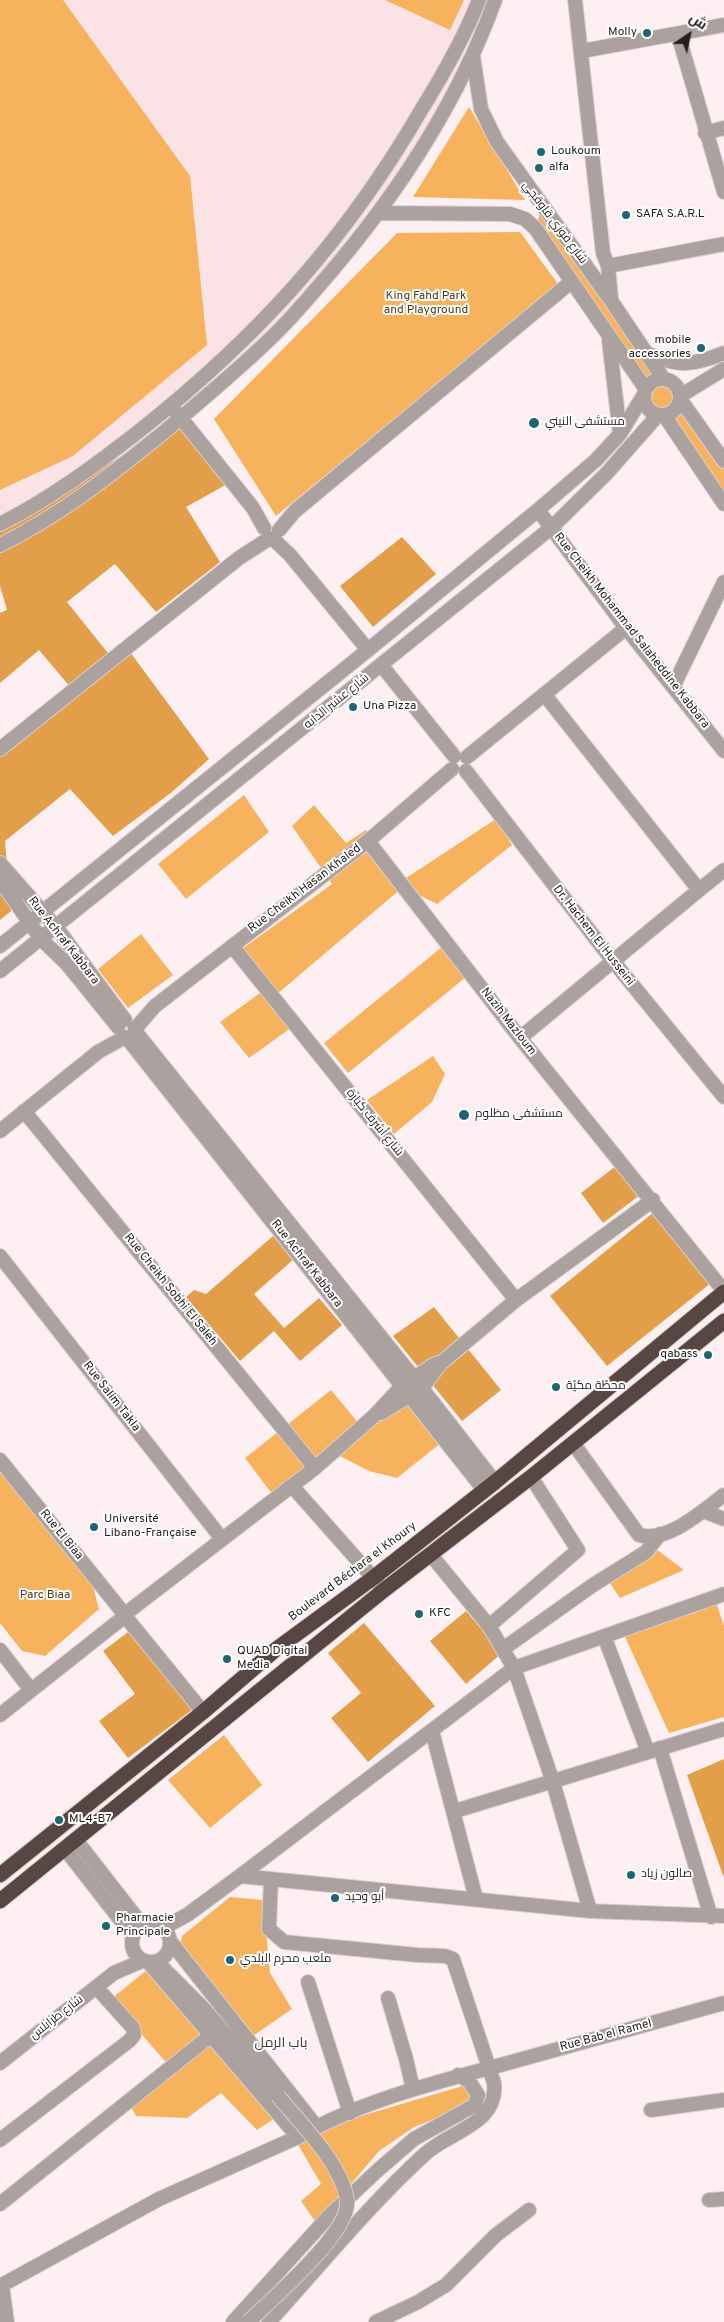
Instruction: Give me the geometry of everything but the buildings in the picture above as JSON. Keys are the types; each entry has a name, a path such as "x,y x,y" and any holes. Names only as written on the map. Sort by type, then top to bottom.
{"highway":[{"name":"Boulevard Béchara el Khoury","path":"0,1875 203,1712 275,1650 373,1578 489,1486 724,1292"},
{"path":"0,1901 384,1590 432,1555 531,1477 724,1321"}],"street":[{"path":"0,524 75,480 171,406 257,327 302,279 346,226 373,188 452,59 479,0"},
{"path":"0,545 76,501 181,418 273,336 314,291 379,213 432,129 473,55 496,0"},
{"path":"575,0 612,302"},
{"path":"582,51 724,25"},
{"path":"678,34 724,192"},
{"name":"شارع فوزي قاوقجي","path":"473,55 478,96 487,125 508,160 612,302 663,378"},
{"path":"705,132 724,128"},
{"path":"531,223 535,214 546,211"},
{"name":"شارع فوزي قاوقجي","path":"379,213 510,214 531,223 644,392"},
{"path":"581,259 606,260 724,244"},
{"path":"0,749 239,558 571,282"},
{"path":"609,337 620,434"},
{"path":"646,353 680,364 695,363 724,353"},
{"path":"661,415 675,410 680,397 724,369"},
{"path":"724,461 680,397 677,386 663,378 656,379 644,392 646,406 661,415 724,504"},
{"name":"شارع عشير الدايه","path":"0,946 368,650 538,510 596,460 620,434 644,392"},
{"path":"171,406 368,650"},
{"name":"شارع عشير الدايه","path":"0,971 382,666 551,528 606,474 661,415"},
{"name":"Rue Cheikh Mohammad Salaheddine Kabbara","path":"538,510 626,628 724,751"},
{"path":"673,688 724,582"},
{"name":"Rue Cheikh Hasan Khaled","path":"0,1131 155,1006 368,841 626,628"},
{"name":"Dr. Hachem El Husseini","path":"382,666 613,961 724,1097"},
{"path":"544,694 699,890"},
{"name":"Nazih Mazloum","path":"368,841 520,1038 653,1200 724,1292"},
{"name":"Rue Achraf Kabbara","path":"0,863 43,911 126,1029 489,1486"},
{"path":"520,1038 724,870"},
{"name":"Rue Achraf Kabbara","path":"0,880 41,940 126,1029"},
{"name":"شارع أشرف كبارة","path":"232,946 516,1300"},
{"name":"Rue Cheikh Sobhi El Saleh","path":"24,1111 315,1468"},
{"path":"0,1715 222,1538 315,1468 374,1416 412,1387 516,1300 653,1200"},
{"name":"Rue Salim Takla","path":"0,1256 222,1538"},
{"path":"573,1443 638,1535 650,1538 675,1528 703,1511 724,1495"},
{"name":"Rue El Biaa","path":"0,1460 203,1712"},
{"path":"489,1626 578,1550 531,1477"},
{"path":"292,1486 384,1590"},
{"path":"703,1511 724,1519"},
{"path":"503,1649 593,1585 646,1552 660,1534"},
{"path":"432,1555 489,1626 514,1668 553,1782 590,1911"},
{"path":"149,1962 162,1960 168,1940 187,1915 514,1668 724,1594"},
{"path":"240,1876 590,1911 718,1916 654,1750 604,1636"},
{"path":"0,1650 31,1690"},
{"path":"455,1811 724,1729"},
{"path":"432,1731 455,1811 476,1899"},
{"path":"70,1845 142,1926"},
{"path":"70,1845 132,1938 134,1952 149,1962 205,2010"},
{"path":"269,2322 354,2225 425,2154 441,2141 483,2118 496,2096 494,2083 452,1959 445,1956 284,1942 269,1929 271,1879"},
{"path":"132,1938 142,1926 153,1924 168,1940 316,2126"},
{"name":"شارع طرابلس","path":"114,1973 132,1938"},
{"path":"168,1940 172,1962 205,2010 323,2151 339,2176 348,2201 342,2223 322,2249 248,2322"},
{"path":"149,1962 210,2036 298,2137"},
{"name":"شارع طرابلس","path":"0,2063 114,1973 149,1962"},
{"path":"308,1982 350,2113"},
{"path":"0,2140 129,2041 134,2035 132,2028 96,1987"},
{"path":"388,1998 413,2089"},
{"name":"Rue Bab el Ramel","path":"1,2285 159,2199 298,2137 316,2126 413,2089 458,2075 724,2003"},
{"path":"0,2204 210,2036"},
{"path":"233,2322 329,2216 378,2170 414,2139 475,2105 478,2095 475,2088 458,2075"},
{"path":"651,2110 724,2100"},
{"path":"709,2200 724,2199"},
{"path":"376,2322 424,2299 446,2285 496,2235 528,2210"},
{"path":"1,2285 7,2322"}],"shaded area":[{"path":"0,0 482,0 456,77 432,129 284,325 124,456 64,493 0,525"},
{"path":"180,416 229,483 186,507 220,562 156,612 115,564 67,602 116,663 130,652 209,759 172,792 113,836 70,789 5,841 11,911 0,920 0,749 71,688 39,650 0,683 0,613 7,610 0,586 0,525 92,474 136,447"},
{"path":"402,537 436,574 373,627 340,586"},
{"path":"617,1165 640,1195 603,1223 581,1193"},
{"path":"654,1212 711,1283 607,1366 550,1296"},
{"path":"273,1236 294,1259 254,1294 284,1328 319,1298 342,1325 300,1361 274,1331 240,1361 186,1297 194,1290 206,1294"},
{"path":"434,1307 501,1390 462,1421 393,1336"},
{"path":"466,1611 502,1653 466,1684 430,1641"},
{"path":"364,1623 435,1706 368,1762 331,1718 361,1693 328,1653"},
{"path":"136,1626 197,1706 128,1758 99,1721 135,1694 103,1651"},
{"path":"724,1759 724,1878 687,1775"}],"green space":[{"path":"0,0 63,0 190,176 207,345 73,456 0,490"},
{"path":"385,0 464,0 450,30"},
{"path":"469,107 525,200 413,197"},
{"path":"544,197 724,453 724,507 575,289 533,240"},
{"name":"King Fahd Park and Playground","path":"520,232 558,284 276,516 214,419 397,233"},
{"path":"244,795 269,832 186,899 158,864"},
{"path":"314,805 346,843 366,830 403,880 496,819 512,845 437,904 403,887 276,995 295,1025 249,1058 220,1022 267,988 242,949 332,884 292,826"},
{"path":"141,934 173,975 128,1008 98,969"},
{"path":"447,943 471,973 348,1073 324,1043"},
{"path":"433,1056 445,1074 432,1102 394,1134 367,1100"},
{"path":"411,1388 451,1435 397,1478 369,1471 334,1453 272,1494 245,1458 331,1390 361,1426"},
{"name":"Parc Biaa","path":"0,1467 92,1583 99,1609 45,1656 22,1651 0,1623"},
{"path":"656,1549 684,1570 620,1598 608,1580"},
{"path":"714,1596 724,1626 724,1717 669,1733 621,1628"},
{"path":"224,1735 262,1785 210,1828 168,1780"},
{"name":"ملعب محرم البلدي","path":"230,1897 263,1900 270,1973 292,2009 250,2038 180,1948 182,1936"},
{"path":"148,1969 275,2118 257,2130 221,2093 187,2118 136,2116 128,2101 170,2067 111,1999"},
{"path":"466,2085 474,2098 450,2113 414,2127 379,2151 317,2224 301,2201 321,2184 293,2136"}],"place":[{"name":"Molly","path":"647,33"},
{"name":"Loukoum","path":"541,152"},
{"name":"alfa","path":"539,168"},
{"name":"SAFA S.A.R.L","path":"626,215"},
{"name":"mobile accessories","path":"701,348"},
{"name":"مستشفى النيني","path":"534,423"},
{"name":"Una Pizza","path":"353,707"},
{"name":"مستشفى مظلوم","path":"464,1115"},
{"name":"qabass","path":"708,1355"},
{"name":"محطّة مكيّة","path":"556,1387"},
{"name":"Université Libano-Française","path":"94,1527"},
{"name":"KFC","path":"419,1614"},
{"name":"QUAD Digital Media","path":"227,1659"},
{"name":"ML4-B7","path":"59,1820"},
{"name":"صالون زياد","path":"631,1875"},
{"name":"أبو وحيد","path":"335,1898"},
{"name":"Pharmacie Principale","path":"106,1926"},
{"name":"ملعب محرم البلدي","path":"230,1960"}],"district":[{"name":"باب الرمل","path":"281,2044"}]}
